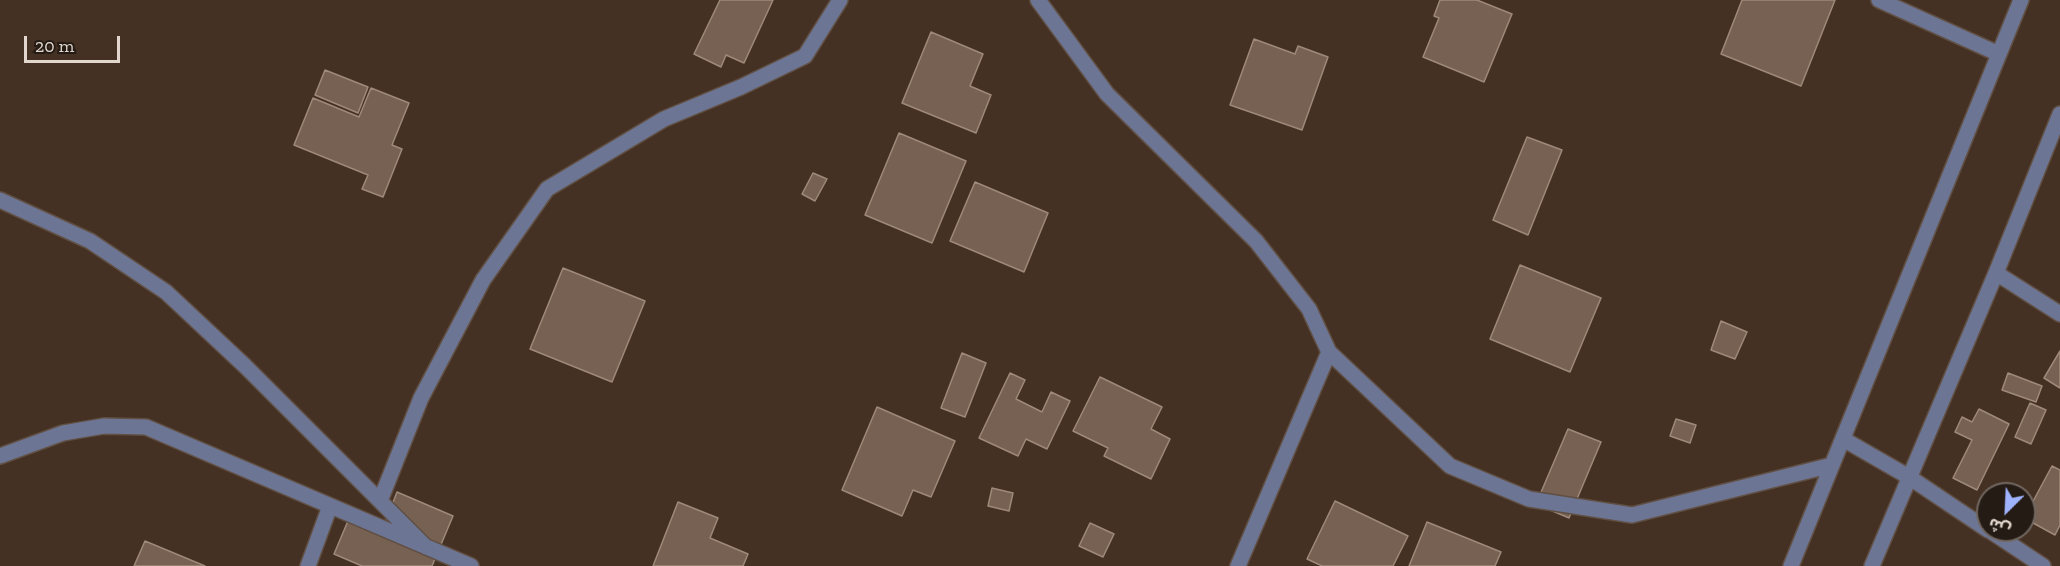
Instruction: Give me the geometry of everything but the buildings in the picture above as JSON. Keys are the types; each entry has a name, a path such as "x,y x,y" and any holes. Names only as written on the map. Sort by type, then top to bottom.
{"street":[{"path":"380,501 421,398 483,280 547,189 664,119 741,87 805,56 840,0"},
{"path":"1038,0 1107,94 1256,242 1309,309 1329,352 1449,466 1529,499 1632,515 1832,465"},
{"path":"1879,0 1999,54"},
{"path":"1791,566 2021,0"},
{"path":"1872,566 1996,273 2060,114"},
{"path":"0,200 90,241 166,292 245,366 426,547"},
{"path":"1996,273 2060,314"},
{"path":"1238,566 1329,352"},
{"path":"0,456 63,433 104,426 146,427 471,566"},
{"path":"1843,439 1909,477 1976,522"},
{"path":"308,566 330,506"},
{"path":"2006,542 2043,566"}]}
